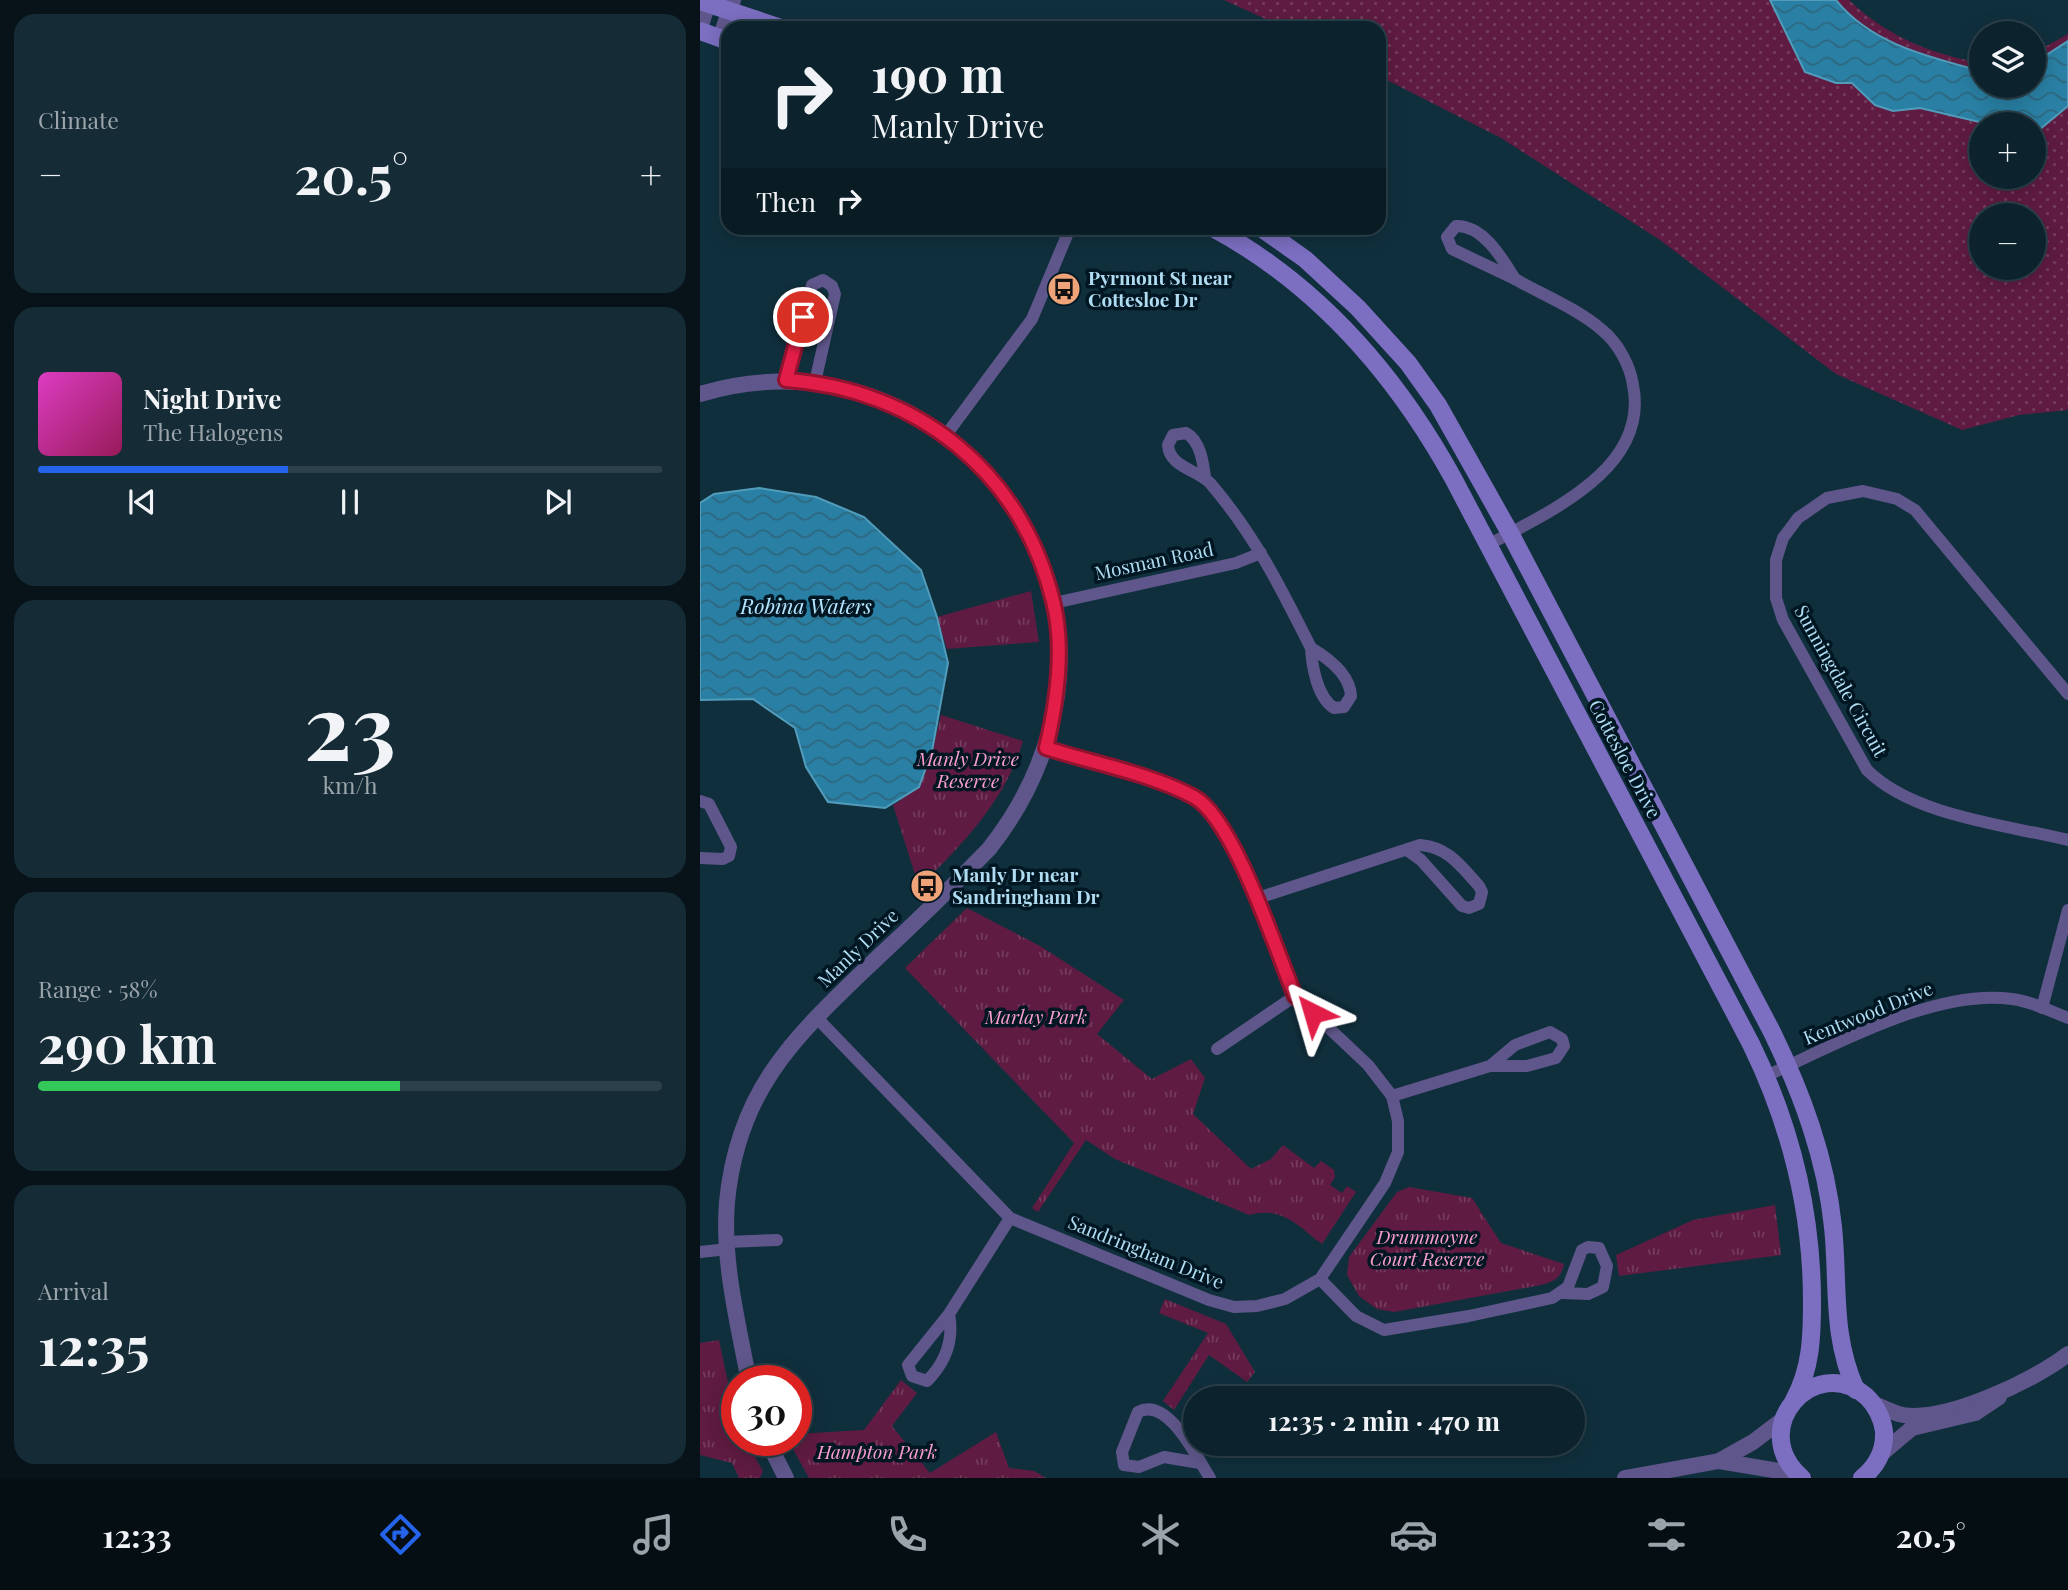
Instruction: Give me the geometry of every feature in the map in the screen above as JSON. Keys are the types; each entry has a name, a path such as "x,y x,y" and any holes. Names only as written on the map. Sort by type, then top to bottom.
{"main road":[{"path":"705,2 731,5 766,21"},
{"path":"700,30 721,39"},
{"name":"Cottesloe Drive","path":"1223,235 1299,286 1337,321 1371,358 1417,417 1488,545 1766,1076 1797,1163 1810,1239 1811,1342 1806,1372 1782,1420"},
{"name":"Cottesloe Drive","path":"1270,235 1340,290 1408,363 1451,426 1510,533 1789,1066 1808,1117 1826,1181 1833,1226 1837,1330 1844,1361 1857,1390"},
{"path":"1794,1400 1808,1390 1824,1385 1840,1385 1857,1390 1872,1403 1883,1425 1879,1464 1863,1478"},
{"path":"1782,1420 1782,1451 1799,1476"}],"street":[{"path":"700,30 705,2"},
{"path":"1488,545 1607,470 1630,436 1635,398 1627,364 1602,329 1515,279 1452,249 1447,243 1450,231 1455,226 1464,226 1489,242 1515,279"},
{"path":"946,435 1032,318 1067,235"},
{"path":"786,380 810,291 817,281 823,280 832,286 835,294 815,382"},
{"name":"Manly Drive","path":"700,394 724,387 786,380 815,382 887,402 946,435 974,461 1009,502 1031,541 1054,603 1057,687 1046,748 1024,800 989,849 787,1048 765,1079 752,1105 733,1165 727,1204 727,1246 746,1365"},
{"path":"1205,477 1241,519 1261,553 1311,648 1312,660 1325,700 1334,708 1344,707 1351,696 1348,683 1324,656 1311,648"},
{"name":"Sunningdale Circuit","path":"2068,694 1934,530 1907,504 1863,491 1836,495 1798,518 1783,538 1774,573 1778,608 1850,745 1867,770 1883,785 1917,801 2068,840"},
{"name":"Mosman Road","path":"1054,603 1227,565 1261,553"},
{"name":"Sandringham Drive","path":"816,1017 1010,1218 1209,1300 1234,1307 1257,1306 1285,1298 1320,1279 1385,1183 1398,1152 1398,1121 1392,1096 1368,1065 1295,996 1237,851 1216,816 1196,798 1172,787 1046,748"},
{"path":"700,801 709,804 731,847 729,856 723,859 700,858"},
{"path":"1255,899 1420,845 1437,846 1453,856 1479,886 1482,892 1479,904 1469,908 1462,906 1421,860 1407,850"},
{"path":"2042,1008 2068,910"},
{"path":"1217,1049 1295,996"},
{"name":"Kentwood Drive","path":"1766,1076 1920,1009 1938,1005 1997,997 2015,999 2068,1018"},
{"path":"1392,1096 1490,1066 1516,1045 1550,1032 1562,1039 1564,1046 1556,1058 1504,1068 1490,1066"},
{"path":"949,1314 952,1330 940,1369 927,1381 912,1376 908,1365 949,1314 1010,1218"},
{"path":"700,1252 777,1240"},
{"path":"1320,1279 1356,1317 1384,1330 1525,1306 1562,1293"},
{"path":"1879,1464 1912,1428 1975,1413 2068,1354"},
{"path":"1872,1403 1902,1415 1917,1416 2003,1393"},
{"path":"1200,1463 1164,1457 1139,1467 1124,1465 1122,1452 1138,1412 1152,1409 1166,1415 1200,1463 1210,1478"},
{"path":"1625,1478 1718,1461 1752,1442 1782,1420"},
{"path":"775,1456 786,1478"},
{"path":"1718,1461 1799,1476"}],"green space":[{"path":"1224,0 1849,0 1894,34 1944,54 1969,60 1969,98 2046,98 2046,46 2068,34 2068,410 2019,415 1962,430 1836,374 1660,240 1501,138 1386,80 1386,21 1270,21"},
{"path":"1031,591 1039,642 947,649 937,617"},
{"name":"Manly Drive Reserve","path":"941,715 1023,741 1015,763 994,802 966,838 919,887 893,805 904,798 926,766"},
{"name":"Marlay Park","path":"967,908 1040,946 1124,1000 1097,1034 1152,1079 1191,1059 1205,1078 1193,1114 1251,1169 1271,1159 1283,1145 1314,1168 1321,1161 1334,1170 1335,1177 1330,1185 1342,1193 1347,1186 1356,1192 1322,1244 1297,1224 1280,1215 1249,1215 1115,1159 1086,1140 1038,1212 1032,1208 1074,1143 905,968"},
{"name":"Drummoyne Court Reserve","path":"1409,1187 1472,1198 1501,1243 1564,1264 1560,1274 1551,1282 1536,1286 1394,1312 1377,1309 1359,1296 1347,1275 1349,1257 1397,1192"},
{"path":"1775,1205 1781,1255 1619,1276 1616,1255 1693,1220"},
{"path":"1165,1299 1226,1324 1255,1372 1247,1382 1209,1355 1189,1386 1183,1386 1183,1396 1174,1410 1163,1401 1208,1333 1159,1313"},
{"name":"Hampton Park","path":"719,1340 724,1365 721,1365 721,1456 754,1456 763,1471 760,1478 739,1478 732,1463 700,1455 700,1343"},
{"name":"Hampton Park","path":"901,1380 917,1393 892,1426 930,1473 996,1432 1009,1468 1034,1471 1046,1478 809,1478 797,1456 812,1456 812,1433 864,1430"}],"water":[{"path":"1770,0 1836,0 1866,28 1884,38 1921,54 1969,68 1969,98 2046,98 2046,55 2068,41 2068,106 2046,124 2046,112 1969,112 1969,120 1920,108 1893,111 1875,105 1852,83 1836,83 1805,72"},
{"name":"Robina Waters","path":"759,488 816,497 864,517 921,570 937,617 948,663 932,751 919,787 885,808 828,802 806,767 795,728 753,699 700,700 700,503 714,494"}],"place":[{"name":"Pyrmont St near Cottesloe Dr","path":"1064,289"},
{"name":"Manly Dr near Sandringham Dr","path":"927,886"}],"route":[{"path":"803,317 786,380 831,384 878,398 912,414 946,435 967,452 990,477 1009,502 1031,541 1054,603 1058,655 1054,717 1046,748 1172,787 1196,798 1216,816 1237,851 1295,996 1313,1013"}]}
